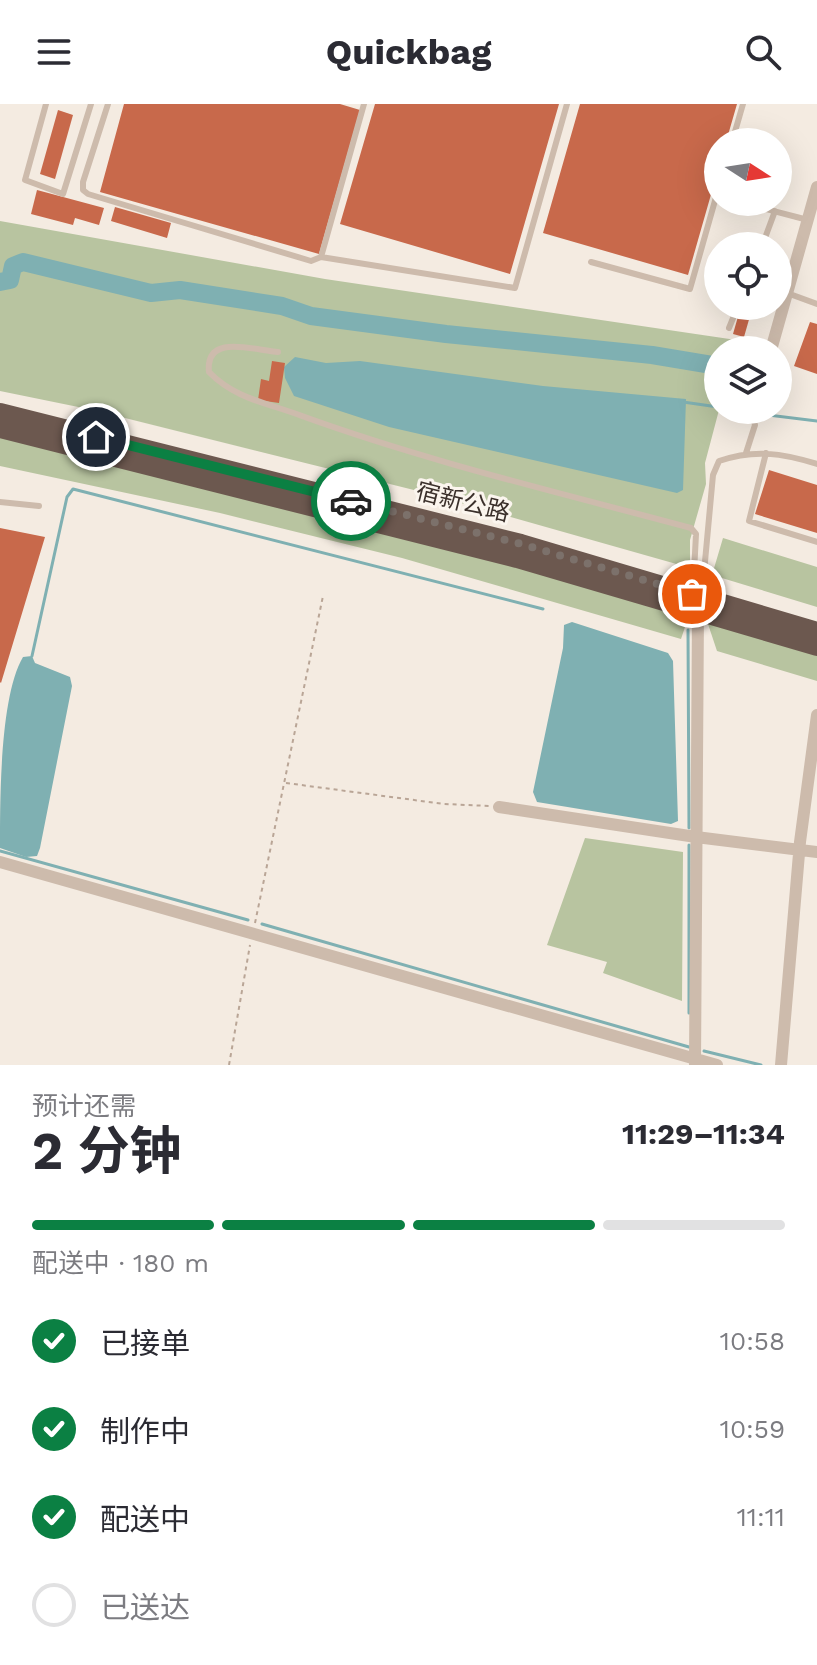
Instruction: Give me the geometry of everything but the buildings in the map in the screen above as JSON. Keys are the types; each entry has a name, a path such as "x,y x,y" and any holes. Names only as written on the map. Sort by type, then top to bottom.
{"highway":[{"name":"宿新公路","path":"0,413 521,544 697,601 817,646"},
{"name":"宿新公路","path":"0,428 817,632"}],"street":[{"path":"792,276 817,187"},
{"path":"695,1062 697,601"},
{"path":"781,1065 799,850 817,715"},
{"path":"499,807 817,852"},
{"path":"0,862 695,1062 717,1065"}],"lane":[{"path":"46,104 25,180 63,194 91,104"},
{"path":"108,104 83,182 83,190 88,194 311,261 321,257 515,288 567,104"},
{"path":"321,257 364,104"},
{"path":"736,128 743,104"},
{"path":"591,262 690,289 711,216"},
{"path":"792,216 808,220"},
{"path":"792,295 817,304"},
{"path":"729,328 732,320"},
{"path":"278,352 225,345 215,348 210,356 209,372 221,384 245,398 274,405 377,443 691,528 696,534 697,601"},
{"path":"746,453 755,424"},
{"path":"697,601 713,475 719,461 746,453 782,453 817,464"},
{"path":"766,453 749,521 817,542"},
{"path":"0,502 39,506"}],"path":[{"path":"229,1065 323,596"},
{"path":"284,783 444,804 499,807"}],"green space":[{"path":"0,221 325,279 709,336 704,336 704,424 715,424 705,463 706,484 690,540 690,564 687,567 422,492 93,410 0,391"},
{"path":"0,436 517,563 688,618 681,639 402,558 220,513 0,466"},
{"path":"723,538 817,567 817,607 712,575"},
{"path":"707,621 817,653 817,681 717,651"},
{"path":"585,838 683,852 682,1001 603,973 607,962 547,945"}],"water":[{"path":"295,357 326,363 360,361 543,386 686,399 683,490 677,493 389,427 294,396 285,378 284,367"},
{"path":"572,622 668,653 673,661 678,821 671,824 537,802 533,792 563,648 564,625"},
{"path":"32,656 35,663 70,677 72,686 40,848 37,856 26,857 0,848 0,802 10,696 23,657"}],"waterway":[{"path":"0,282 10,280 13,266 23,262 151,293 180,290 282,306 311,316 704,364"},
{"path":"683,402 704,405"},
{"path":"792,418 817,421"},
{"path":"32,656 67,497 73,489 543,609"},
{"path":"688,630 689,828"},
{"path":"689,845 689,1013"},
{"path":"0,851 248,920"},
{"path":"262,924 689,1047"},
{"path":"704,1051 761,1065"}],"way so far":[{"path":"351,501 521,544 692,594"}],"route":[{"path":"96,437 351,501"}]}
